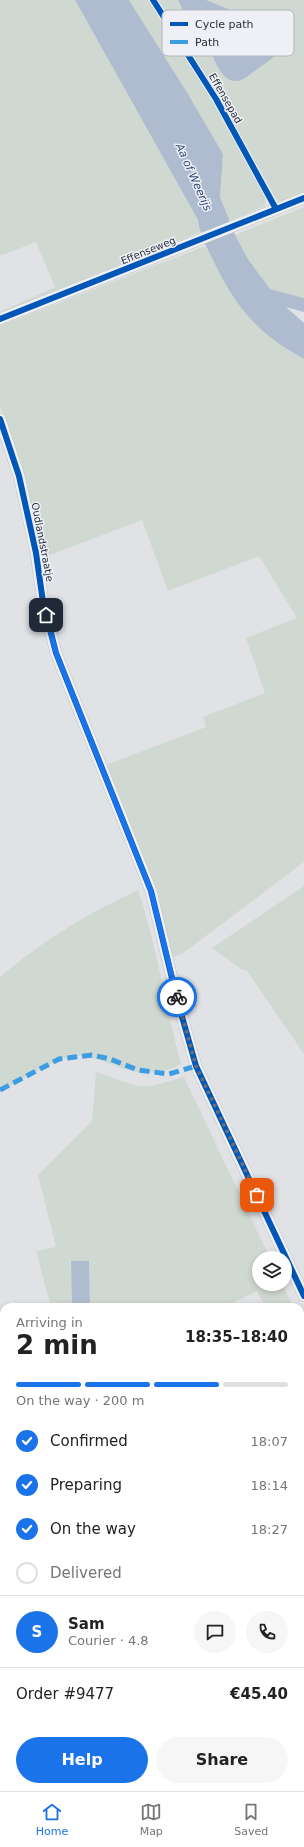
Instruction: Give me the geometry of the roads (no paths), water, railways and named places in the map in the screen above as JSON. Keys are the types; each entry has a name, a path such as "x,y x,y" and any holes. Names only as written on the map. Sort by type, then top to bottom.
{"street":[{"name":"Effenseweg","path":"0,319 304,198"},
{"name":"Oudlandstraatje","path":"0,419 19,476 36,552 43,602 56,653 151,891 177,999 196,1066 304,1296"}],"water":[{"name":"Aa of Weerijs","path":"75,0 129,0 162,53 162,56 164,56 188,94 223,154 220,197 235,235 248,259 270,289 304,298 304,312 286,307 304,323 304,359 288,350 261,330 240,307 206,247 200,231 198,220"},
{"path":"178,0 206,0 231,10 183,10"},
{"path":"213,56 273,56 246,77 237,81 224,76"},
{"path":"71,1261 89,1261 90,1303 72,1303"}]}
